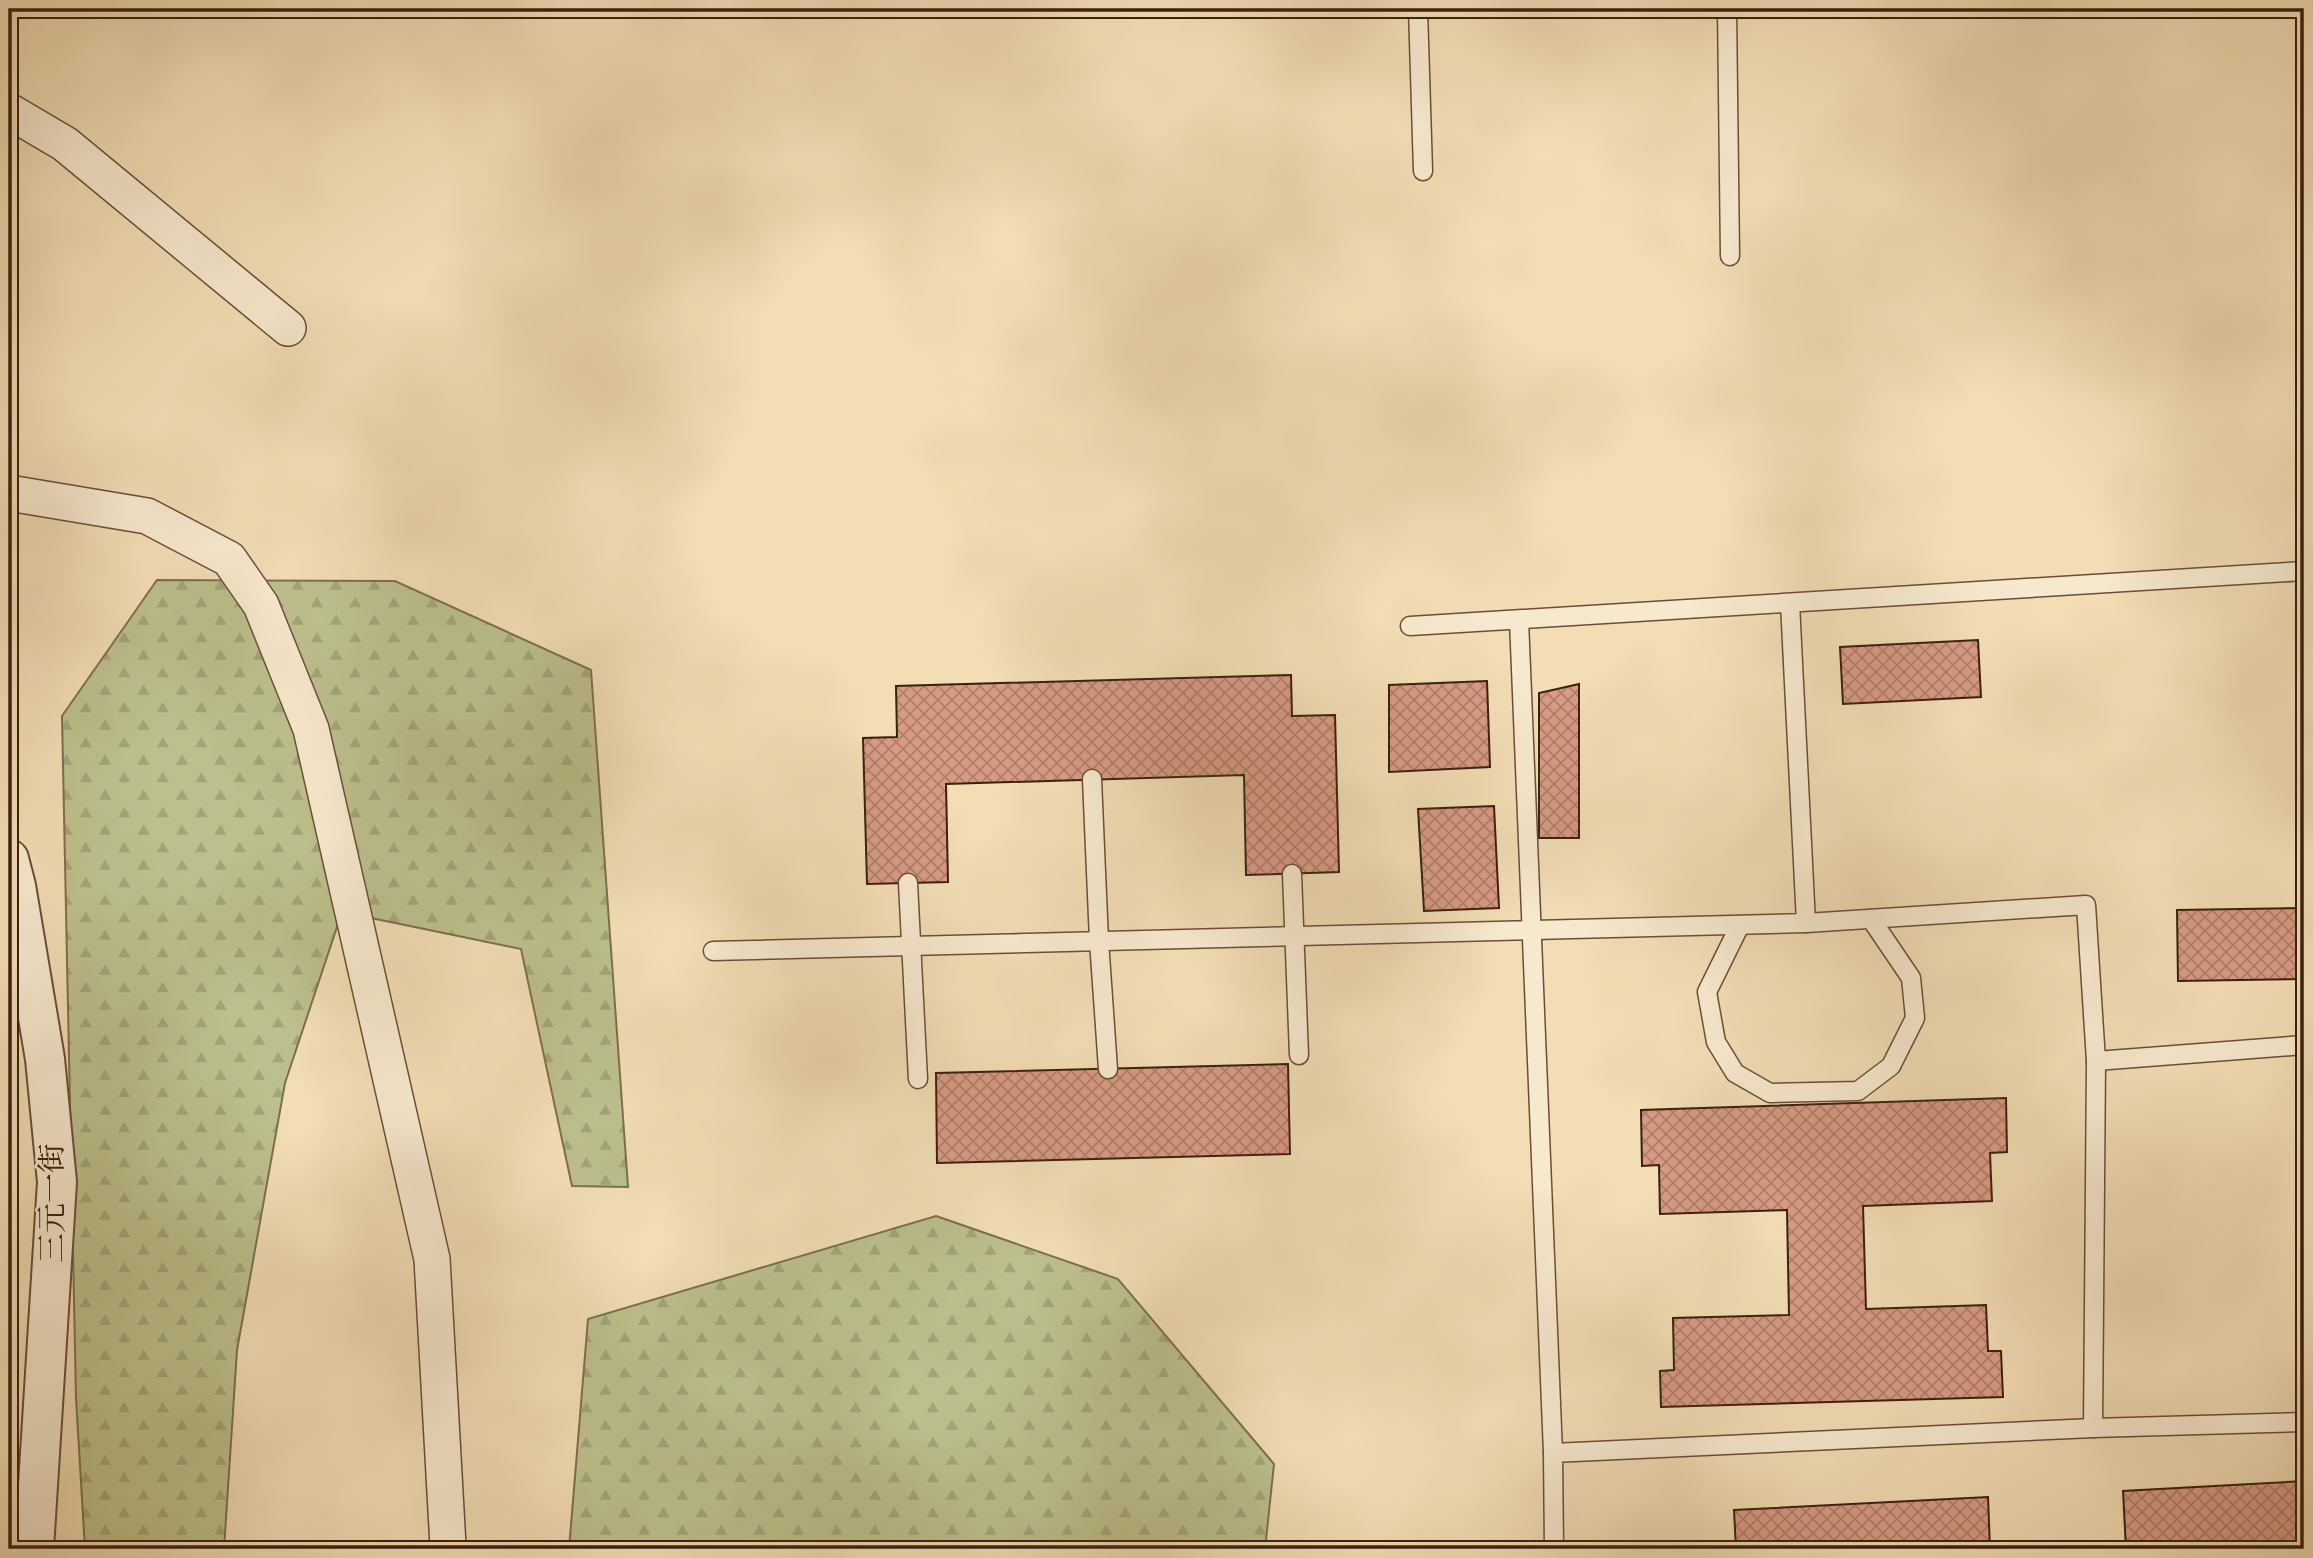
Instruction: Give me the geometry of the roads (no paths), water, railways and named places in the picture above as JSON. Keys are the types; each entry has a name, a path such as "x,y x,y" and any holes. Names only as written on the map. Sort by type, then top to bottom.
{"street":[{"path":"9,111 65,144 288,328"},
{"path":"9,493 147,516 229,559 261,605 311,729 432,1259 448,1546"},
{"name":"三元一街","path":"9,859 16,886 45,1059 57,1182 34,1549"}],"lane":[{"path":"1418,9 1423,171"},
{"path":"1727,9 1730,256"},
{"path":"1410,626 2304,570"},
{"path":"1790,603 1806,923"},
{"path":"1519,620 1553,1453 1554,1549"},
{"path":"1093,779 1108,1069"},
{"path":"1292,874 1299,1055"},
{"path":"908,883 918,1079"},
{"path":"713,951 1806,923 2086,905 2096,1061 2093,1428"},
{"path":"1740,925 1707,992 1716,1042 1735,1073 1770,1093 1858,1091 1891,1066 1914,1018 1910,978 1871,919"},
{"path":"2096,1061 2304,1045"},
{"path":"1553,1453 2093,1428 2304,1422"}]}
